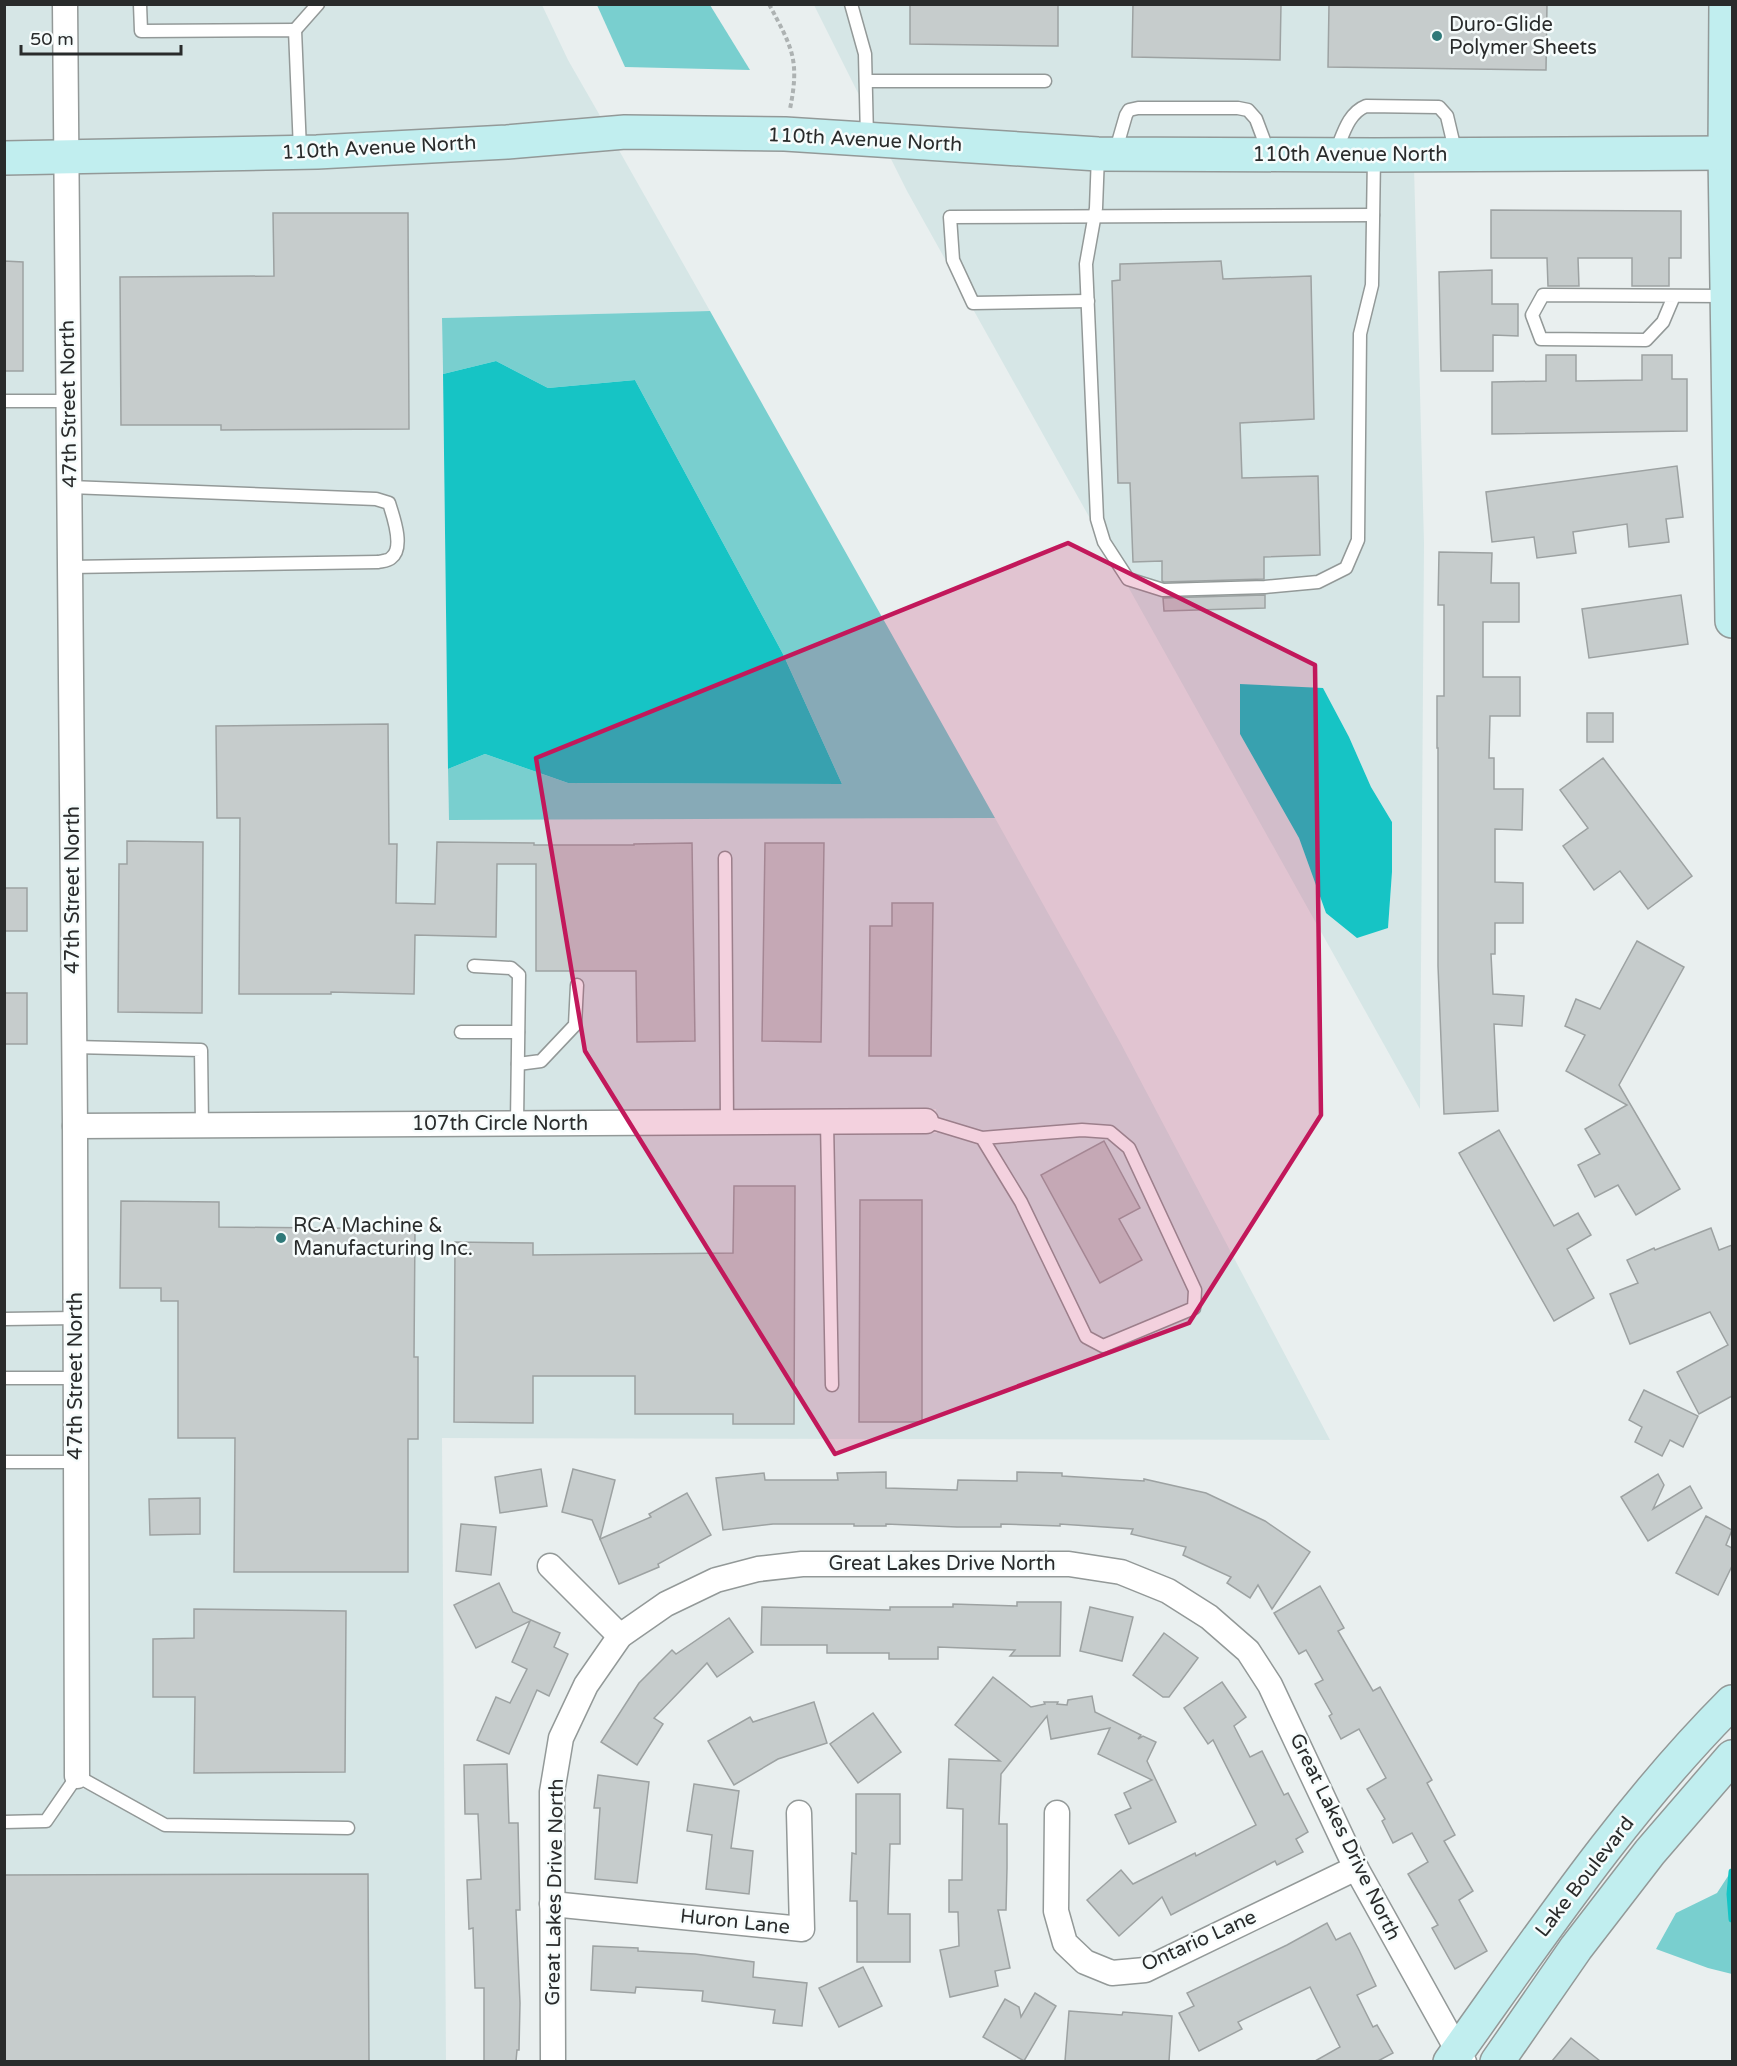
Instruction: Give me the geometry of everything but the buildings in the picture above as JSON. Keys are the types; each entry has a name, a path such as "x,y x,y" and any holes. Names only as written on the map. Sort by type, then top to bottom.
{"street":[{"name":"47th Street North","path":"65,4 75,1126 77,1776"},
{"path":"1726,4 1729,52 1725,153 1732,621"},
{"name":"110th Avenue North","path":"4,158 301,153 507,142 625,132 785,134 1106,154 1725,153"},
{"name":"107th Circle North","path":"75,1126 926,1121"},
{"name":"Great Lakes Drive North","path":"554,2061 552,1792 561,1738 586,1685 620,1636 666,1604 716,1580 758,1569 802,1564 1069,1564 1121,1572 1168,1591 1209,1617 1248,1651 1270,1685 1356,1868 1457,2058"},
{"path":"550,1566 620,1636"},
{"name":"Lake Boulevard","path":"1457,2058 1551,1919 1618,1832 1695,1740 1732,1702"},
{"name":"Lake Boulevard","path":"1497,2061 1576,1948 1643,1861 1732,1757"},
{"name":"Huron Lane","path":"552,1904 802,1929 799,1813"},
{"name":"Ontario Lane","path":"1057,1813 1056,1911 1065,1943 1085,1962 1112,1973 1145,1970 1356,1868"}],"lane":[{"path":"140,4 141,32 295,30"},
{"path":"301,153 295,30 318,4"},
{"path":"851,4 865,54 867,139"},
{"path":"866,81 1045,81"},
{"path":"1334,155 1350,118 1366,106 1439,107 1447,116 1456,155"},
{"path":"1270,154 1256,119 1248,110 1238,108 1138,108 1130,110 1106,154 1086,264 1097,519 1104,542 1128,579 1163,590 1318,582 1346,568 1358,540 1360,334 1372,285 1374,155"},
{"path":"1088,301 973,303 953,260 950,218 1373,215"},
{"path":"1674,296 1663,322 1646,340 1541,339 1532,315 1543,295 1728,296"},
{"path":"4,401 69,401"},
{"path":"70,487 376,499 389,503 397,536 397,551 391,559 378,562 70,567"},
{"path":"725,858 727,1122"},
{"path":"474,966 511,968 519,975 517,1124"},
{"path":"518,1064 541,1060 575,1025 577,985"},
{"path":"461,1032 518,1032"},
{"path":"74,1047 201,1050 202,1125"},
{"path":"926,1121 982,1138 1082,1130 1110,1132 1130,1148 1195,1290 1194,1308 1103,1346 1086,1337 1021,1202 982,1138"},
{"path":"827,1122 832,1385"},
{"path":"4,1319 76,1318"},
{"path":"4,1378 76,1378"},
{"path":"4,1462 76,1462"},
{"path":"4,1822 46,1821 77,1776 165,1825 348,1828"}],"path":[{"path":"770,4 792,49 795,72 785,134"}],"highlighted area":[{"path":"1068,543 1315,665 1321,1115 1189,1323 835,1454 585,1051 536,758"}],"shaded area":[{"path":"4,5 54,5 55,145 5,146"},
{"path":"76,5 542,5 568,60 603,121 506,129 78,145"},
{"path":"597,5 710,5 750,70 625,67"},
{"path":"814,5 1714,5 1714,141 1098,141 875,127"},
{"path":"616,145 710,311 442,318 449,820 995,818 1120,1042 1330,1440 442,1438 446,2061 5,2061 4,171 56,170 64,1126 66,1789 88,1789 86,1138 937,1133 936,1109 86,1113 78,170"},
{"path":"888,153 1414,167 1424,543 1420,1109 907,191","holes":["1323,688 1349,737 1371,787 1392,822 1392,872 1388,928 1326,913 1299,838 1240,734"]},
{"path":"710,311 995,818 449,820 448,769 485,754 568,783 842,784 783,654 635,380 548,388 496,361 443,374 442,318"},
{"path":"496,361 548,388 635,380 783,654 842,784 568,783 485,754 448,769 443,374"},
{"path":"1240,684 1323,688 1349,737 1371,787 1392,822 1392,872 1388,928 1357,938 1326,913 1299,838 1240,734"},
{"path":"1732,1870 1732,1974 1656,1949 1676,1913 1717,1893"}],"waterway":[{"path":"1732,1872 1730,1894 1732,1919"}],"place":[{"name":"Duro-Glide Polymer Sheets","path":"1437,36"},
{"name":"RCA Machine & Manufacturing Inc.","path":"281,1238"}]}
